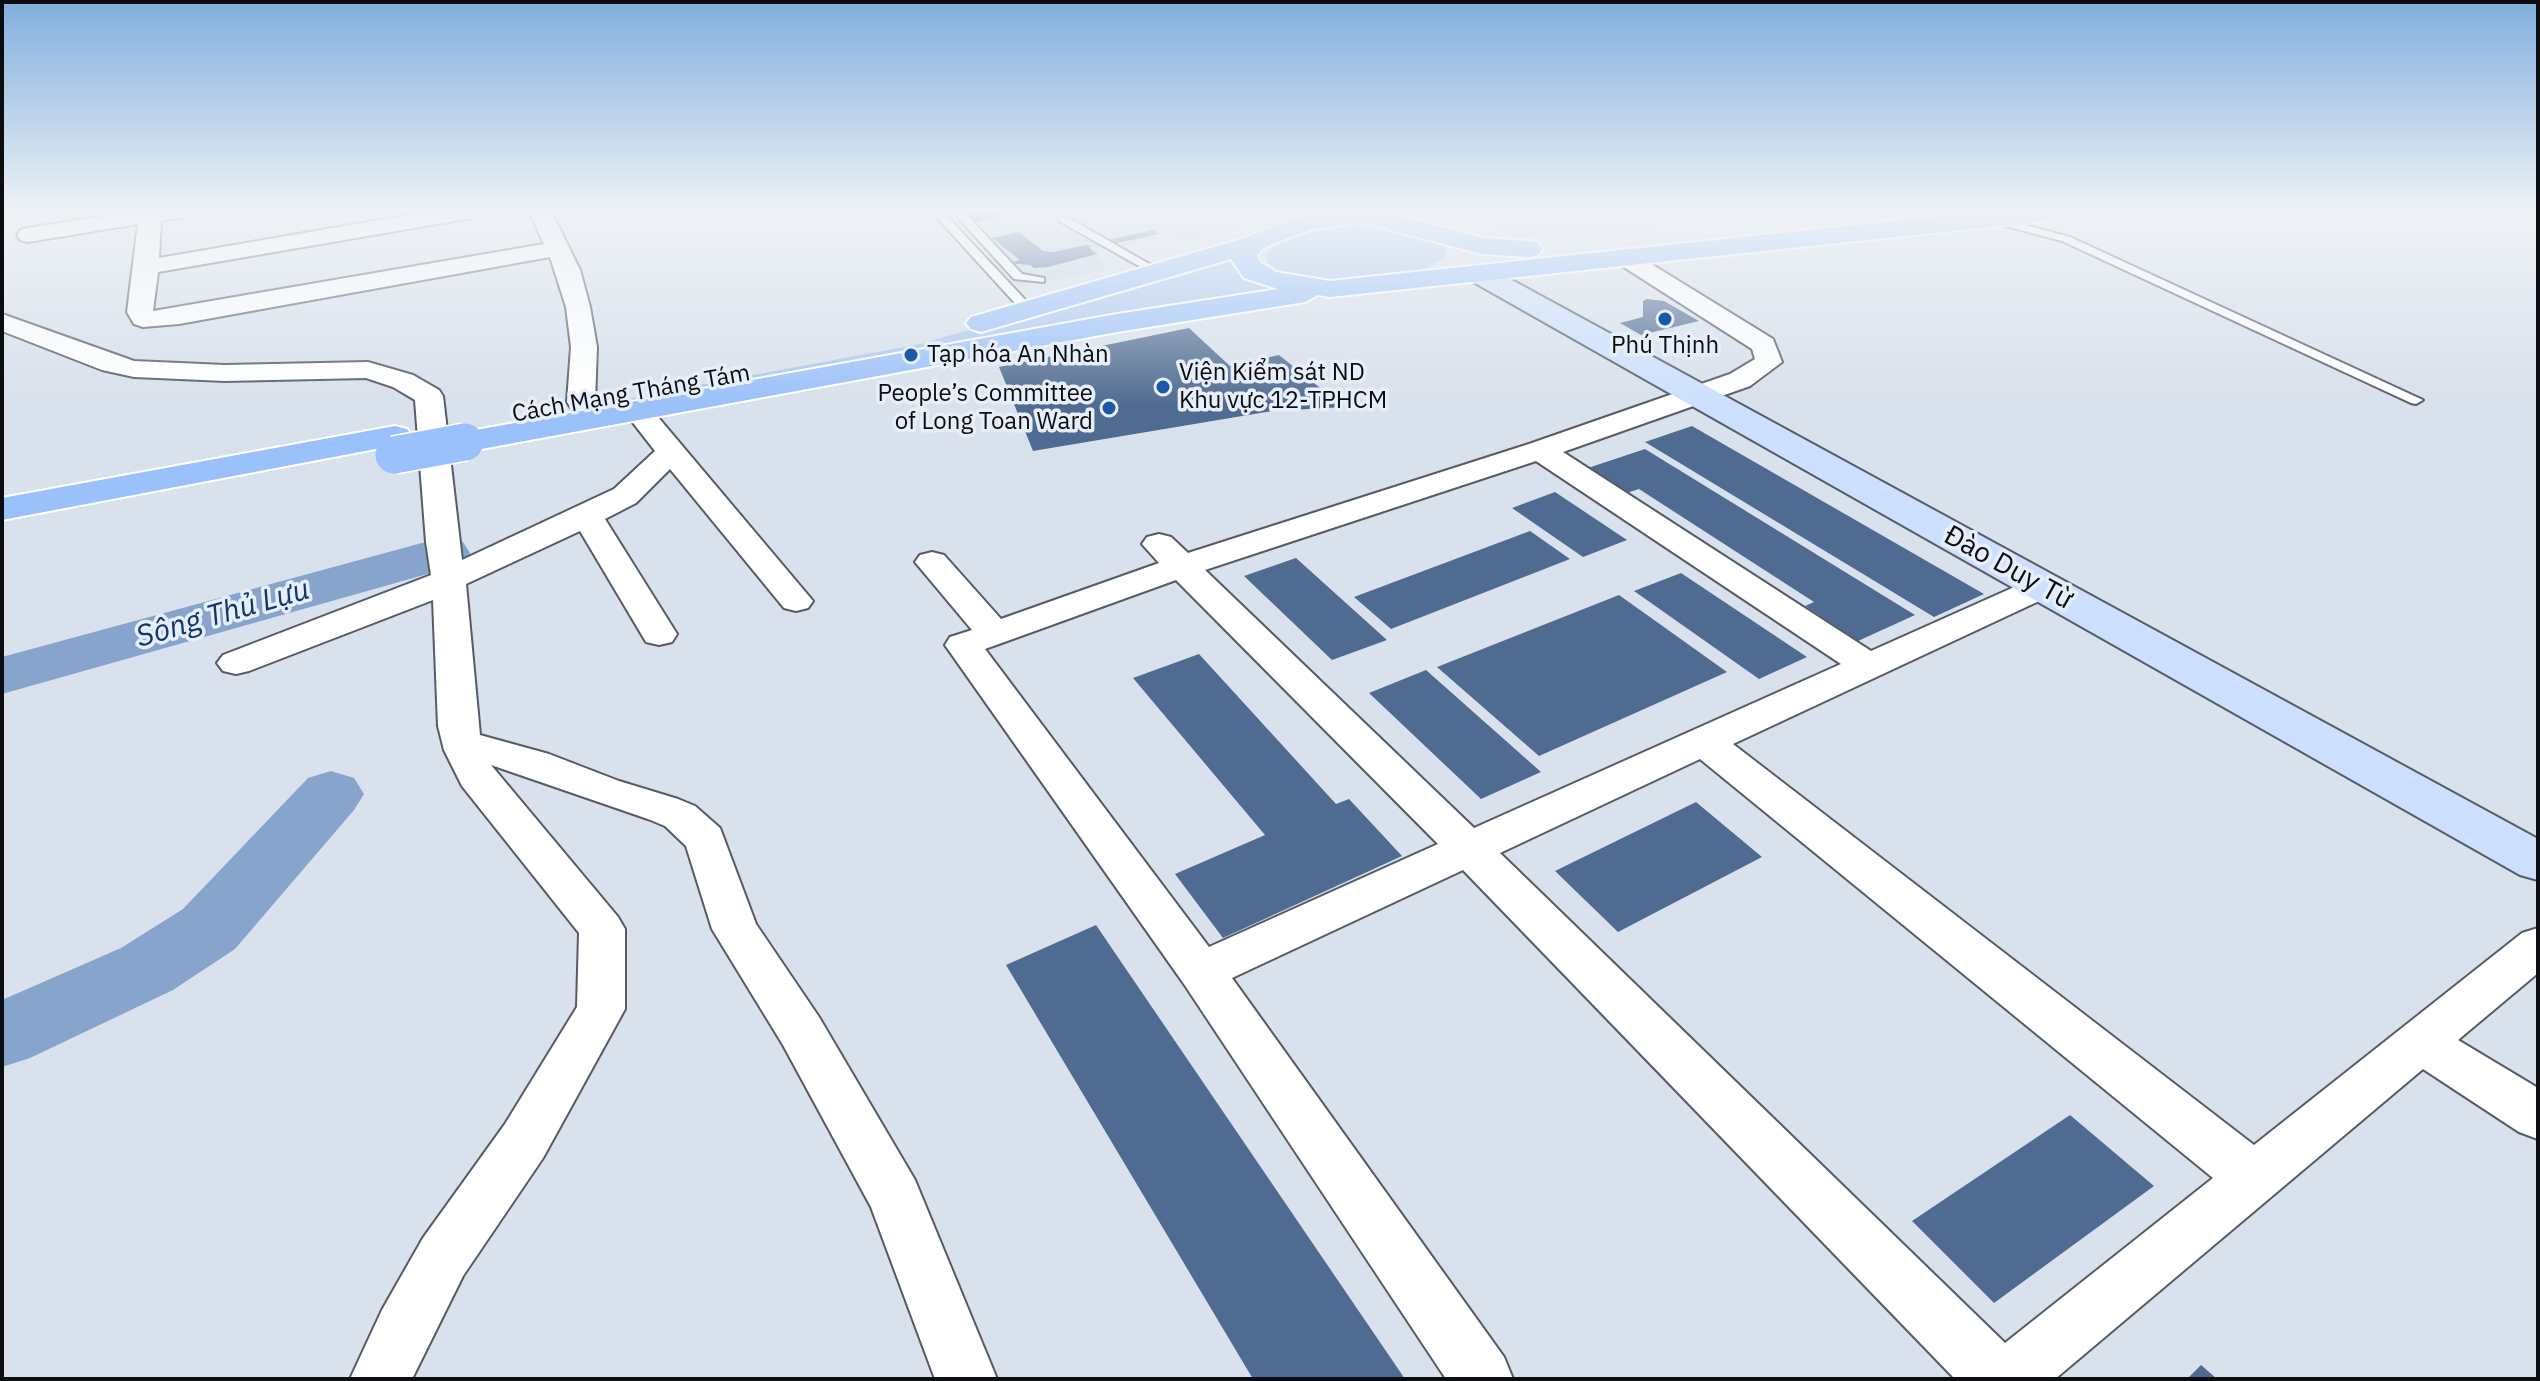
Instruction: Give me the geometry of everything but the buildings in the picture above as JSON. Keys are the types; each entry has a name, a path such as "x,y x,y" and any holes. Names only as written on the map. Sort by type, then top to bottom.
{"main road":[{"name":"Cách Mạng Tháng Tám","path":"465,433 581,402 852,355 933,337 1150,275"},
{"path":"1263,275 1281,282 1330,289 1446,275"},
{"name":"Cách Mạng Tháng Tám","path":"465,433 637,410 1102,326 1330,289"},
{"path":"2,509 465,433"},
{"path":"2,529 394,446"}],"street":[{"path":"146,275 140,312 143,319 160,319 406,275"},
{"path":"569,275 584,347 581,402"},
{"name":"Đào Duy Từ","path":"1482,275 2538,862"},
{"path":"1482,1379 1201,971 963,645 995,634 1171,555 1540,450 1740,380 1769,362 1764,345 1663,275"},
{"path":"115,345 160,319"},
{"path":"2,322 115,345 134,369 163,372 368,370 391,376 429,396 442,542 449,579 458,726 462,743 476,776 602,929 601,1009 524,1141 443,1257 381,1379"},
{"path":"637,410 796,601"},
{"path":"236,663 449,579 587,516 625,496 673,450"},
{"path":"1540,450 1869,666"},
{"path":"587,516 659,634"},
{"path":"1171,555 1998,1379"},
{"path":"932,562 995,634"},
{"path":"1201,971 2042,587"},
{"path":"1704,742 2254,1178"},
{"path":"462,743 535,764 604,791 663,809 680,816 705,839 735,929 801,1031 895,1198 966,1379"},
{"path":"2008,1379 2538,946"},
{"path":"2421,1042 2538,1116"}],"lane":[{"path":"996,275 1027,309"},
{"path":"1017,275 1040,280"},
{"path":"2145,275 2416,400"}],"shaded area":[{"path":"1007,275 1076,275 1018,288"},
{"path":"1161,275 1266,275 1286,290 1188,302 586,411 585,408 920,344"},
{"path":"1288,275 1399,275 1331,284"}],"waterway":[{"name":"Sông Thủ Lựu","path":"2,676 444,553"},
{"name":"Sông Thủ Lựu","path":"2,1035 147,969 209,929 331,794"}],"place":[{"name":"Phú Thịnh","path":"1665,319"},
{"name":"Tạp hóa An Nhàn","path":"911,355"},
{"name":"Viện Kiểm sát ND Khu vực 12-TPHCM","path":"1163,387"},
{"name":"People’s Committee of Long Toan Ward","path":"1109,408"}]}
